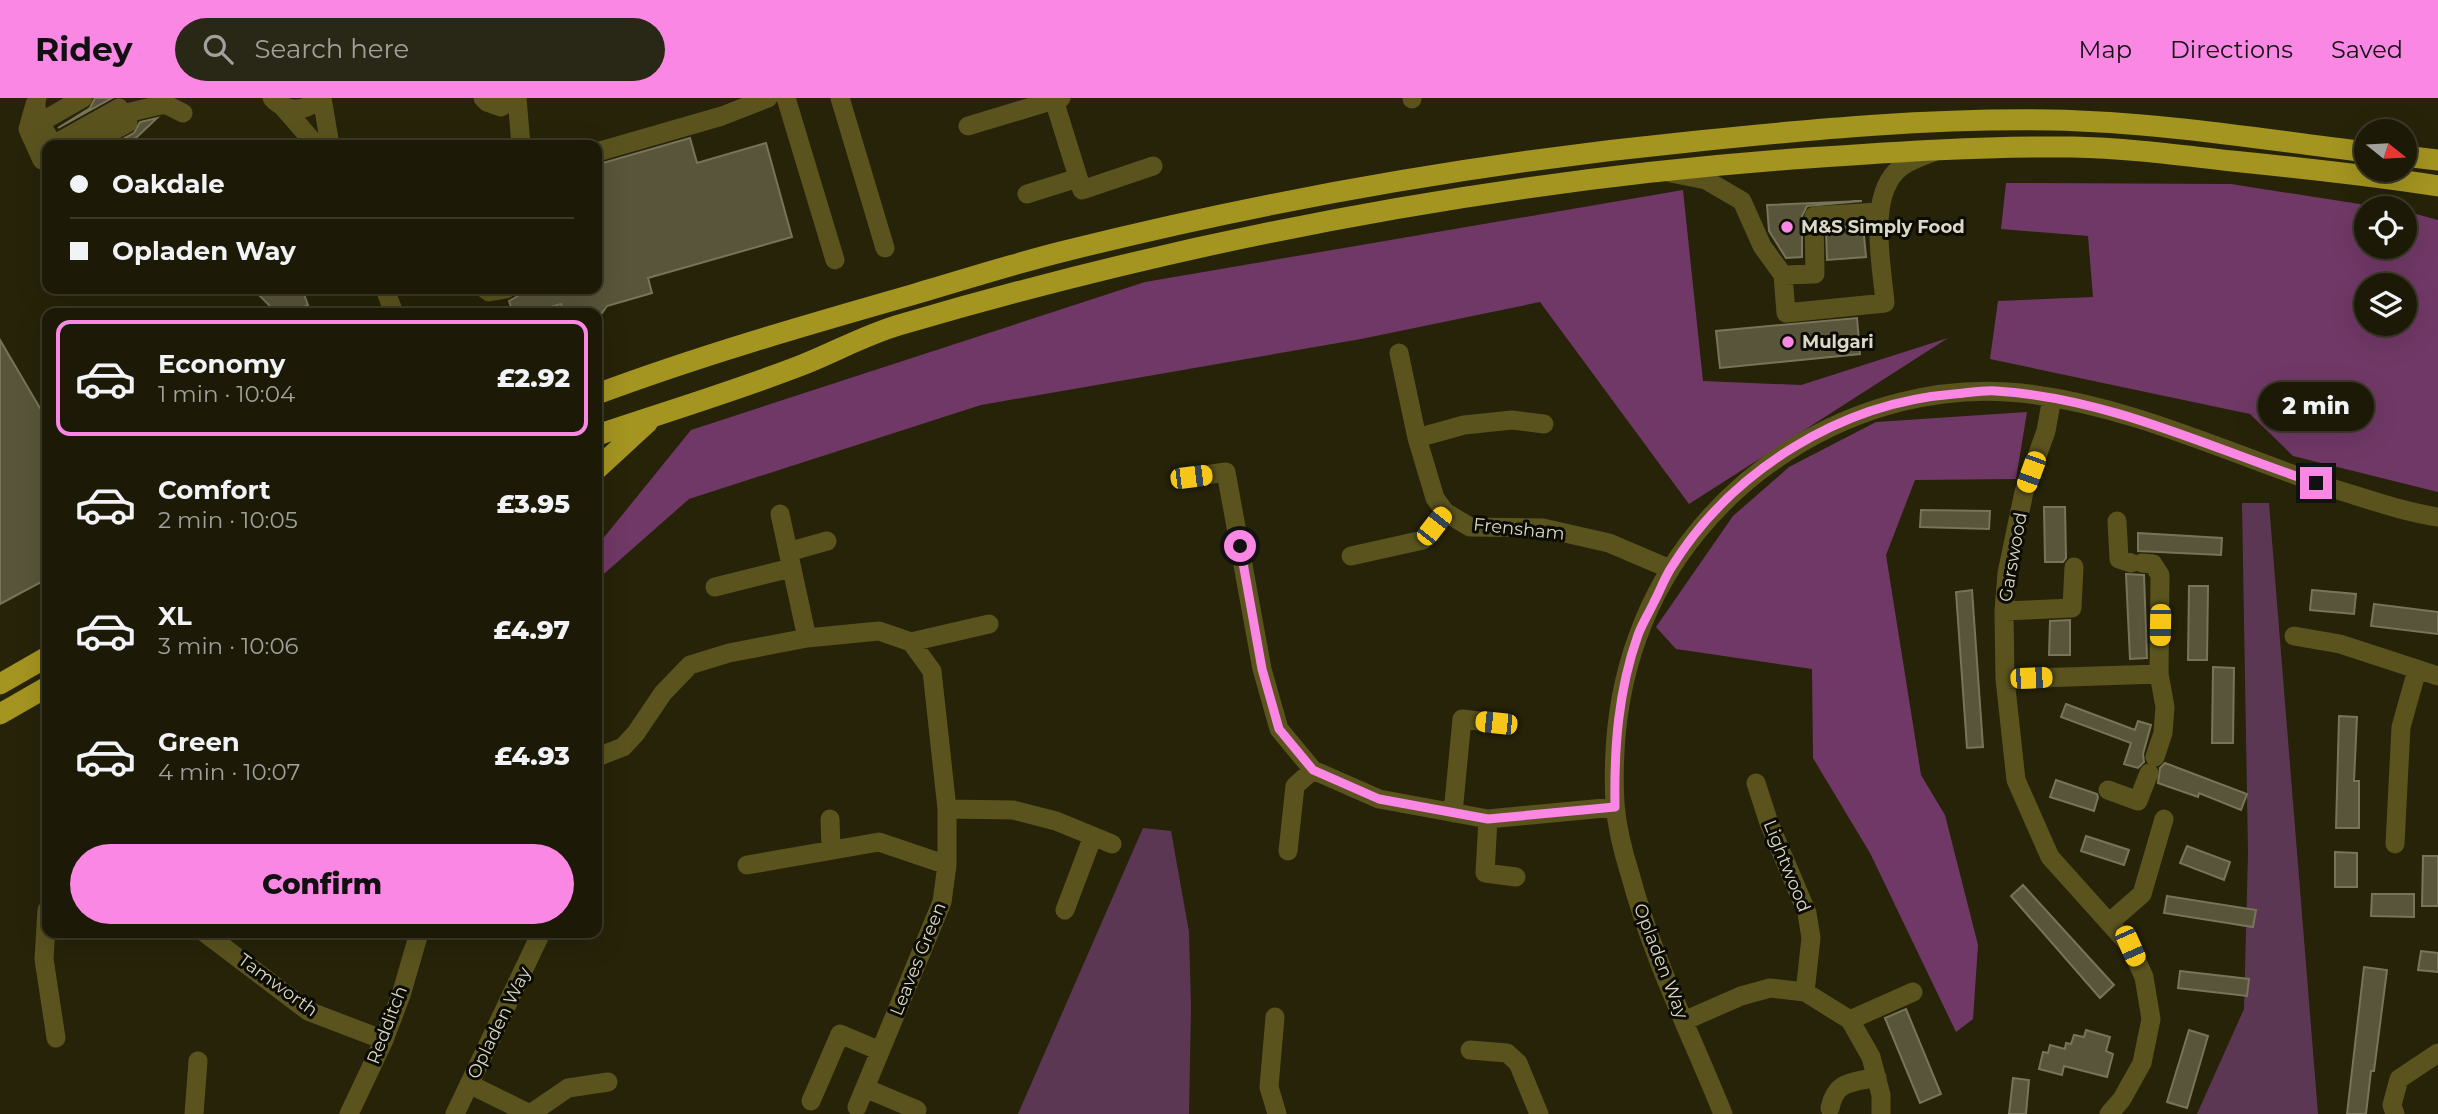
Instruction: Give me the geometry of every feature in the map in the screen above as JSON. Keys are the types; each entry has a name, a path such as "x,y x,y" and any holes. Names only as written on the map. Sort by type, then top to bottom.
{"highway":[{"path":"602,392 726,349 1061,252 1293,200 1400,179 1505,164 1751,136 1992,121 2102,122 2354,151"},
{"path":"602,433 803,365 892,327 1159,257 1409,206 1661,171 1771,161 2020,147 2109,149 2438,186"},
{"path":"2417,158 2438,160"},
{"path":"602,463 654,416"},
{"path":"0,684 42,660"},
{"path":"0,714 42,690"}],"street":[{"path":"35,108 83,98"},
{"path":"277,102 295,110 305,108 320,98 329,140"},
{"path":"483,98 501,107 515,98 520,140"},
{"path":"602,151 722,116 768,98"},
{"path":"786,98 835,260"},
{"path":"840,98 885,248"},
{"path":"968,126 1057,99 1082,190 1153,166"},
{"path":"65,140 123,115 166,101 184,113"},
{"path":"277,102 311,140"},
{"path":"35,108 51,140"},
{"path":"35,108 42,160"},
{"path":"93,140 123,115"},
{"path":"1661,171 1706,180 1742,201 1762,246 1783,275 1786,313 1885,303 1878,212 1885,188 1900,168 1936,150"},
{"path":"1027,194 1078,178"},
{"path":"1783,275 1815,274 1814,216 1878,212"},
{"path":"1350,556 1423,540 1445,512 1436,498 1417,438 1399,353"},
{"name":"Opladen Way","path":"1723,1114 1641,917 1621,843 1615,807 1614,755 1621,694 1638,634 1670,569 1727,499 1767,465 1796,446 1855,415 1890,404 1940,395 1994,391 2052,398 2112,410 2312,482 2391,507 2438,517"},
{"name":"Garswood","path":"2052,398 2046,431 2024,492 2007,573 2004,611 2005,679 2016,780 2050,858 2130,946 2144,977 2151,1019 2142,1063 2122,1098 2109,1114"},
{"path":"1417,438 1464,425 1512,420 1544,424"},
{"path":"1191,477 1226,472 1262,669 1279,729 1313,770 1379,799 1488,819 1615,807"},
{"name":"Frensham","path":"1445,512 1470,527 1543,528 1609,543 1670,569"},
{"path":"780,514 807,638"},
{"path":"2108,790 2138,801 2163,733 2165,707 2159,674 2160,575 2153,564 2119,559 2117,521"},
{"path":"716,587 789,560 828,541"},
{"path":"2004,611 2072,608 2074,567"},
{"path":"602,755 623,747 636,733 663,693 690,665 729,653 807,638 879,631 911,642 989,624"},
{"path":"2294,636 2340,645 2438,676"},
{"name":"Leaves Green","path":"857,1107 943,902 947,865 947,809 932,671 911,642"},
{"path":"2395,844 2401,727 2417,670"},
{"path":"2005,679 2159,674"},
{"path":"1453,813 1462,719 1496,723"},
{"path":"1288,851 1295,786 1313,770"},
{"name":"Lightwood","path":"1756,783 1769,823 1807,913 1811,938 1805,992"},
{"path":"947,809 1013,810 1056,821 1112,844"},
{"path":"830,819 831,849"},
{"path":"1488,819 1485,873 1516,877"},
{"path":"2110,922 2141,894 2164,819"},
{"path":"1065,910 1093,836"},
{"path":"747,865 879,842 947,865"},
{"path":"45,938 44,959 56,1038"},
{"name":"Tamworth","path":"217,938 309,1012 384,1040"},
{"name":"Redditch","path":"349,1114 384,1040 418,938"},
{"name":"Opladen Way","path":"456,1114 539,938"},
{"path":"1684,1021 1741,996 1770,988 1805,992 1850,1020 1871,1057 1881,1095 1881,1114"},
{"path":"1850,1020 1913,992"},
{"path":"1275,1017 1269,1087 1277,1114"},
{"path":"811,1101 840,1034 880,1051"},
{"path":"1470,1050 1507,1053 1518,1063 1539,1114"},
{"path":"2395,1114 2392,1105 2399,1079 2438,1053"},
{"path":"194,1114 198,1061"},
{"path":"1830,1108 1833,1094 1843,1084 1877,1077"},
{"path":"469,1084 530,1114 568,1088 608,1082"},
{"path":"865,1088 917,1110"}],"shaded area":[{"path":"2006,183 2231,184 2354,203 2354,259 2417,259 2417,214 2438,220 2438,492 2293,456 2250,414 1990,359 1998,301 2093,297 2088,236 2001,229"},
{"path":"1683,190 1703,381 1801,385 1948,338 1689,504 1540,302 1361,339 981,405 689,499 602,576 602,540 691,430 1145,282"},
{"path":"2027,412 2016,479 1915,480 1886,555 1921,775 1945,815 1978,945 1973,1019 1956,1032 1870,853 1813,758 1812,669 1676,649 1656,627 1733,516 1789,467 1876,422"},
{"path":"2242,503 2269,503 2318,1114 2197,1114 2244,1009 2248,853"},
{"path":"1143,828 1171,831 1189,932 1189,1114 1018,1114"}],"building":[{"path":"95,98 112,98 58,128 90,108"},
{"path":"157,118 137,137 121,140 134,133 140,122"},
{"path":"690,138 697,163 766,143 792,237 648,278 652,293 607,306 602,313 602,308 562,308 561,304 548,308 511,308 509,301 521,294 602,294 602,163"},
{"name":"M&S Simply Food","path":"1862,201 1807,206 1802,216 1802,257 1786,258 1769,231 1767,205"},
{"path":"1863,225 1866,257 1827,260 1826,228"},
{"path":"258,294 304,294 308,305 301,308 270,308"},
{"name":"Mulgari","path":"1857,318 1860,354 1720,368 1716,331"},
{"path":"0,340 42,411 42,582 0,604"},
{"path":"2044,507 2065,507 2066,558 2063,562 2045,562"},
{"path":"1921,510 1990,511 1989,529 1920,527"},
{"path":"2138,533 2222,538 2221,555 2138,551"},
{"path":"2126,574 2144,575 2147,658 2130,659"},
{"path":"2189,586 2208,586 2207,660 2188,660"},
{"path":"1972,590 1983,747 1967,748 1956,592"},
{"path":"2312,590 2356,594 2354,614 2310,610"},
{"path":"2374,604 2438,612 2438,634 2371,626"},
{"path":"2070,620 2070,655 2049,655 2050,621"},
{"path":"2213,667 2234,668 2233,743 2212,743"},
{"path":"2066,704 2135,730 2138,721 2151,725 2143,754 2144,762 2138,768 2124,764 2131,743 2061,717"},
{"path":"2339,716 2357,717 2354,781 2359,781 2359,828 2336,828"},
{"path":"2165,763 2247,794 2241,810 2199,793 2198,797 2158,783 2160,768"},
{"path":"2056,780 2097,794 2094,811 2050,797"},
{"path":"2086,836 2129,850 2124,865 2081,851"},
{"path":"2187,846 2230,862 2224,880 2180,863"},
{"path":"2335,852 2357,853 2357,887 2335,887"},
{"path":"2423,856 2438,856 2438,906 2422,906"},
{"path":"2023,885 2114,985 2100,998 2011,896"},
{"path":"2372,894 2414,894 2414,917 2371,916"},
{"path":"2167,896 2256,910 2253,927 2164,913"},
{"path":"2421,951 2438,953 2438,972 2418,970"},
{"path":"2364,967 2387,970 2366,1114 2347,1114"},
{"path":"2180,971 2249,979 2247,996 2178,988"},
{"path":"1906,1009 1941,1094 1920,1103 1885,1018"},
{"path":"2086,1030 2110,1037 2106,1051 2113,1054 2107,1077 2064,1066 2062,1075 2039,1069 2043,1052 2048,1053 2050,1045 2065,1049 2066,1043 2071,1044 2074,1035 2084,1037"},
{"path":"2189,1030 2208,1036 2187,1108 2167,1102"},
{"path":"2013,1078 2029,1080 2026,1114 2009,1114"}],"place":[{"name":"M&S Simply Food","path":"1787,227"},
{"name":"Mulgari","path":"1788,342"}],"route":[{"path":"1240,546 1262,669 1279,729 1313,770 1379,799 1488,819 1615,807 1614,755 1621,694 1638,634 1670,569 1727,499 1767,465 1796,446 1855,415 1890,404 1940,395 1994,391 2052,398 2112,410 2316,483"}]}
